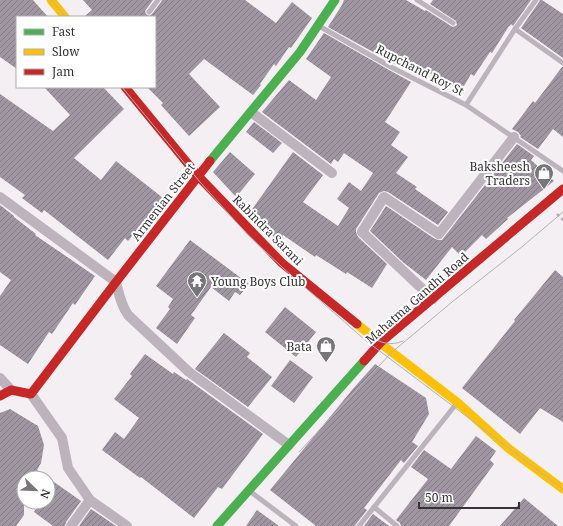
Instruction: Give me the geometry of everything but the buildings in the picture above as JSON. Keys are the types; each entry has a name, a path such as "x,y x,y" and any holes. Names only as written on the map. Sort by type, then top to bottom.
{"main road":[{"path":"51,0 65,16"},
{"name":"Armenian Street","path":"31,394 198,176 300,52 335,0"},
{"name":"Rabindra Sarani","path":"126,88 198,176 282,263 380,343 457,402 508,448 563,489"},
{"name":"Mahatma Gandhi Road","path":"217,526 380,343 433,300 563,189"},
{"path":"0,396 11,390 31,394"}],"street":[{"path":"251,112 332,173"},
{"path":"433,300 362,232 384,197 439,234 514,137"},
{"path":"0,197 116,282 120,300 128,315 189,372 289,445"},
{"path":"0,378 11,390"},
{"path":"31,394 62,438 68,468 90,500 127,526"},
{"path":"71,526 90,500"}],"lane":[{"path":"149,12 158,0"},
{"path":"417,0 453,23"},
{"name":"Rupchand Roy St","path":"318,26 385,64 466,105 515,29 536,0"},
{"path":"515,29 563,63"},
{"path":"466,105 563,171"},
{"path":"360,526 457,402"},
{"path":"248,490 296,526"},
{"path":"374,507 397,526"}],"tram line":[{"path":"51,0 65,16"},
{"path":"123,88 200,182 247,234 283,268 365,340 563,489"},
{"path":"299,452 391,353 563,212"},
{"path":"368,336 389,344 403,341"}],"traffic: fast":[{"path":"210,161 300,52 335,0"},
{"path":"217,526 364,361"}],"traffic: slow":[{"path":"51,0 64,16"},
{"path":"357,324 457,402 508,448 563,489"}],"traffic: jam":[{"path":"126,88 198,176 282,263 357,324"},
{"path":"0,396 11,390 31,394 210,161"},
{"path":"364,361 381,342 563,189"}],"place":[{"name":"Baksheesh Traders","path":"544,190"},
{"name":"Young Boys Club","path":"197,298"},
{"name":"Bata","path":"326,363"}]}
